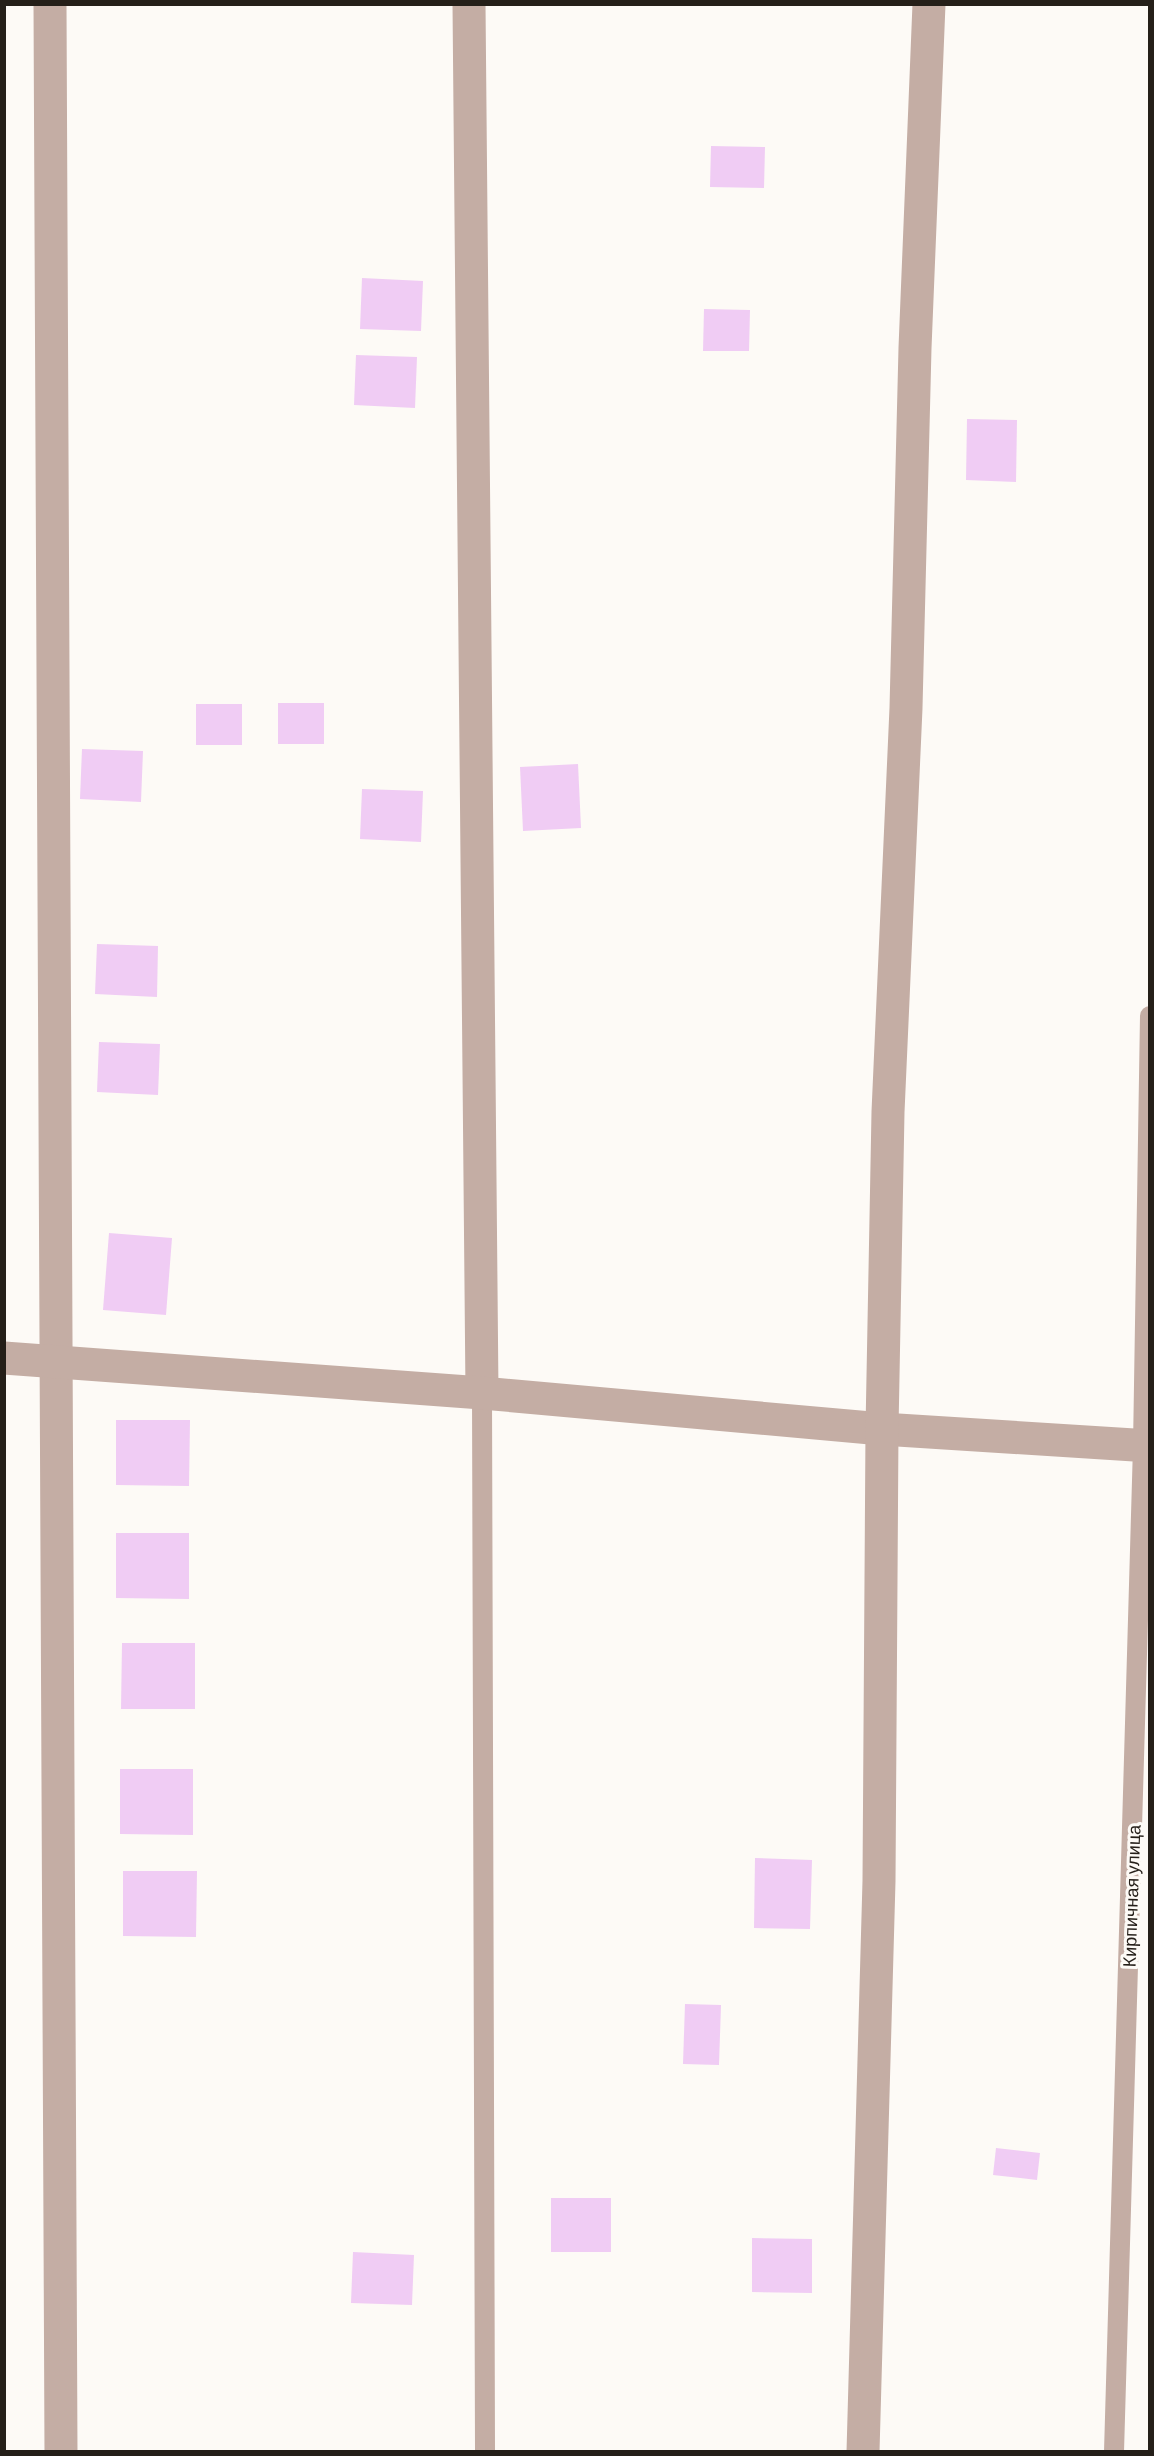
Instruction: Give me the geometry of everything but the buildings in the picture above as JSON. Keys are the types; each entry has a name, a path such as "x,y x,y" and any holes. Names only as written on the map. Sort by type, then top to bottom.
{"street":[{"path":"50,4 61,2451"},
{"path":"469,4 482,1393"},
{"path":"863,2451 879,1881 882,1429 888,1112 906,708 915,348 929,4"},
{"path":"4,1358 482,1393 882,1429 1146,1446"}],"lane":[{"name":"Кирпичная улица","path":"1114,2451 1146,1446 1149,1016"},
{"path":"482,1393 485,2451"}]}
